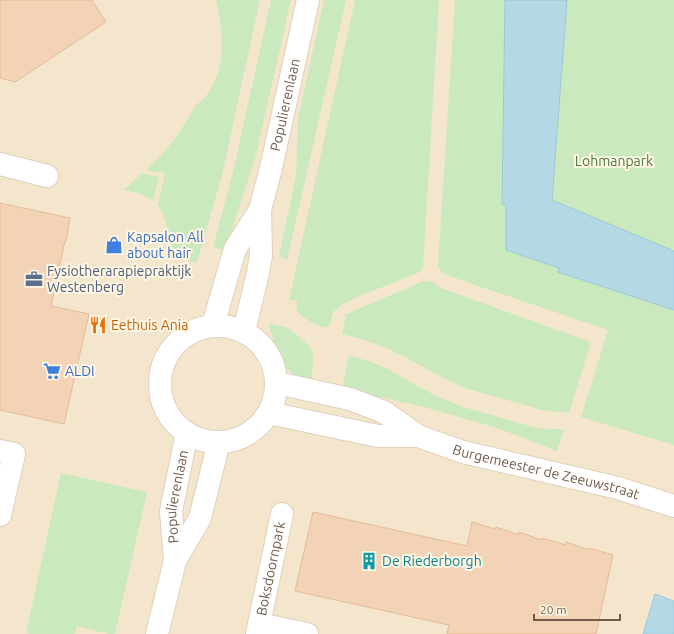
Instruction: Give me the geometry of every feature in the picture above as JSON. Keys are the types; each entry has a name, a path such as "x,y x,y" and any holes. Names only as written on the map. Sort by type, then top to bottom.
{"street":[{"name":"Populierenlaan","path":"244,331 261,255 260,210 271,168 308,0"},
{"path":"0,164 47,176"},
{"name":"Populierenlaan","path":"213,325 236,249 260,210"},
{"path":"213,325 229,326 244,331 257,340 268,352 274,367 277,383 273,404 260,425 247,434 234,440 218,442 197,438 187,433 174,423 166,409 161,394 160,378 164,362 172,348 183,337 197,329 213,325"},
{"name":"Burgemeester de Zeeuwstraat","path":"277,383 350,399 384,412 418,436 462,452 618,488 674,506"},
{"name":"Burgemeester de Zeeuwstraat","path":"268,413 378,436 418,436"},
{"name":"Populierenlaan","path":"175,562 171,511 187,433"},
{"name":"Populierenlaan","path":"157,634 175,562 200,518 218,442"},
{"path":"0,451 14,454 0,515"},
{"name":"Boksdoornpark","path":"282,514 258,629 307,634"}],"shaded area":[{"path":"0,0 674,0 674,634 0,634"}],"green space":[{"path":"216,0 260,0 222,175 197,263 182,259 172,249 165,220 158,205 165,173 146,170 175,138 196,106 208,93 217,76 220,66 222,44"},
{"path":"271,0 291,0 255,159 225,250 213,247 233,172"},
{"path":"324,0 346,0 287,260 279,256 296,176 298,119"},
{"path":"355,0 439,0 423,268 420,272 341,305 333,312 329,325 322,327 301,316 297,311 297,301 289,300"},
{"path":"455,0 505,0 502,204 506,204 506,250 559,268 558,272 674,310 674,445 581,417 608,330 446,275 441,271 438,265"},
{"name":"Lohmanpark","path":"567,0 674,0 674,251 552,200"},
{"path":"143,172 143,174 159,177 153,201 141,194 124,190"},
{"path":"424,281 433,282 441,288 588,341 590,345 569,413 542,410 468,389 449,381 384,347 342,334 346,316 344,315"},
{"path":"268,323 286,327 300,337 311,348 313,356 312,381 295,377 284,364 276,348"},
{"path":"349,355 384,367 434,395 460,406 537,428 564,430 557,451 494,427 420,406 342,389"},
{"path":"61,473 147,492 115,634 109,634 77,626 75,634 26,633"}],"water":[{"path":"505,0 567,0 552,200 674,251 674,310 558,272 559,268 506,250 506,205 502,204"},
{"path":"655,594 674,601 674,634 643,634"}],"building":[{"path":"0,0 92,0 106,22 15,82 0,78"},
{"path":"0,203 70,218 51,306 89,314 64,424 0,410"},
{"path":"313,512 467,546 472,522 495,529 496,527 519,535 519,532 542,540 542,538 566,545 566,542 589,550 589,548 613,555 596,634 447,634 449,625 295,591"}],"place":[{"name":"Kapsalon All about hair","path":"114,245"},
{"name":"Fysiotherarapiepraktijk Westenberg","path":"34,279"},
{"name":"Eethuis Ania","path":"98,325"},
{"name":"ALDI","path":"52,371"},
{"name":"De Riederborgh","path":"369,561"}]}
